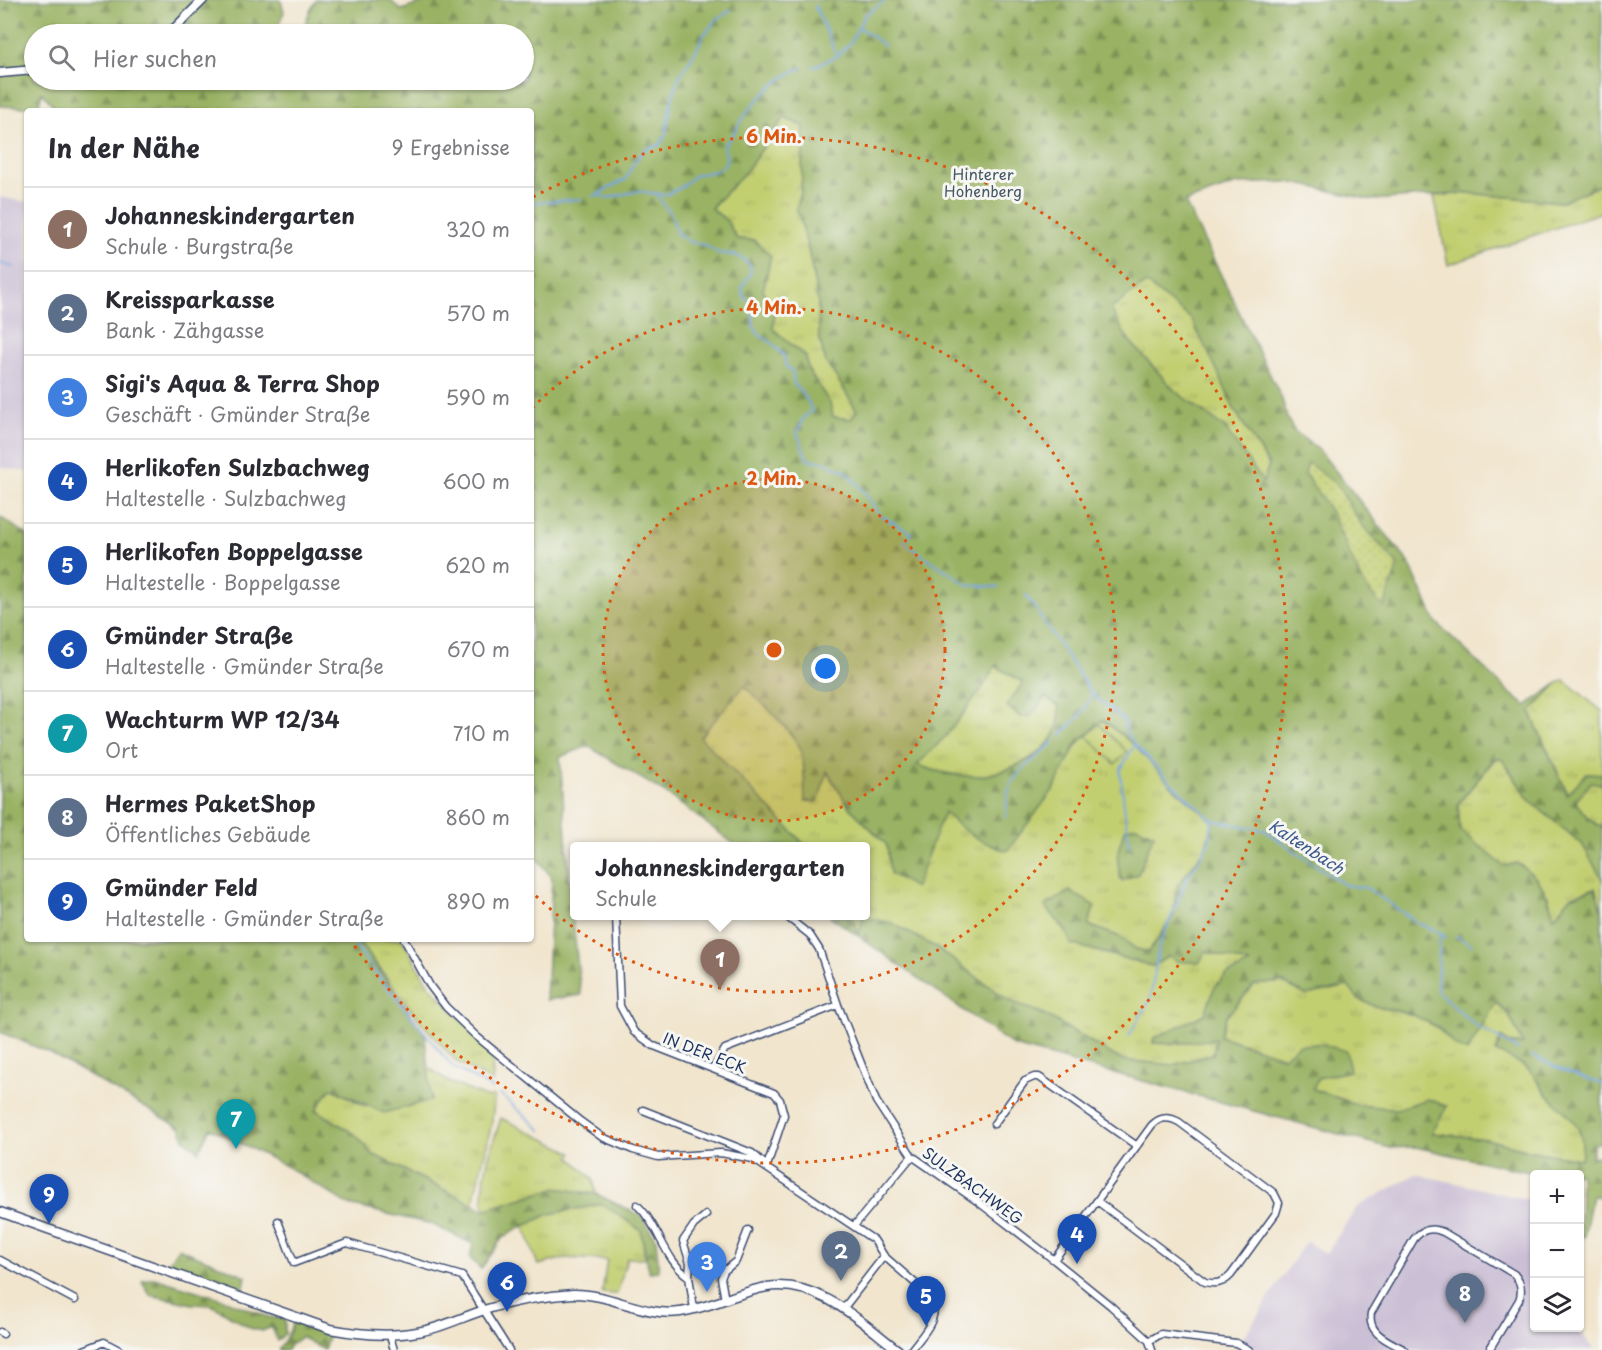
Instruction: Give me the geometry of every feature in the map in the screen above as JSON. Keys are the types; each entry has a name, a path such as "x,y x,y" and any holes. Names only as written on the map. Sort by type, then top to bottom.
{"main road":[{"path":"179,24 203,0"},
{"path":"0,72 24,71"},
{"path":"0,1212 330,1329 359,1334 390,1336 436,1328 484,1310 525,1300 577,1294 663,1312 679,1312 766,1287 784,1286 824,1296 898,1350"}],"street":[{"name":"IN DER ECK","path":"616,920 620,1006 631,1027 642,1039 654,1046 774,1093 780,1100 784,1115 767,1166"},
{"path":"714,1068 725,1049 838,1005 819,949 810,935 792,920"},
{"path":"406,942 430,986 446,1007 476,1036 602,1137 651,1155 676,1157 721,1153 753,1159 767,1166"},
{"name":"SULZBACHWEG","path":"838,1005 876,1101 912,1156 1054,1260 1111,1306 1149,1341 1152,1350"},
{"path":"994,1124 1024,1081 1039,1077 1137,1146"},
{"path":"643,1110 752,1153 767,1166 874,1240 884,1256 931,1297 934,1304 935,1314 911,1350"},
{"path":"1054,1260 1137,1146 1156,1121 1162,1119 1173,1119 1274,1193 1278,1198 1278,1208 1231,1275 1217,1284 1205,1282 1097,1201"},
{"path":"854,1226 912,1156"},
{"path":"637,1205 647,1214 680,1270 689,1276"},
{"path":"694,1309 689,1276 690,1263 683,1241 694,1225 706,1215"},
{"path":"278,1221 294,1263 347,1243 462,1276 509,1350"},
{"path":"1405,1350 1376,1333 1371,1324 1371,1312 1414,1239 1418,1234 1430,1229 1443,1232 1514,1274 1521,1283 1519,1300 1489,1350"},
{"path":"725,1300 721,1278 724,1271 736,1261 748,1230"},
{"path":"843,1309 884,1256"},
{"path":"0,1260 75,1300"},
{"path":"1149,1341 1161,1334 1236,1343 1249,1350"},
{"path":"390,1336 394,1350"},
{"path":"84,1350 104,1342 119,1350"}],"shaded area":[{"path":"0,197 24,201 24,471 0,467"},
{"path":"1416,1174 1530,1200 1530,1332 1580,1332 1595,1350 1235,1350 1306,1241 1326,1254 1357,1207"}],"green space":[{"name":"Hinterer Hohenberg","path":"0,0 281,0 284,12 279,24 24,24 24,90 534,90 534,24 305,24 316,0 390,0 401,10 431,0 1602,0 1602,184 1561,202 1468,193 1372,200 1289,182 1237,184 1185,202 1282,399 1287,418 1295,432 1319,450 1409,563 1436,622 1510,693 1526,706 1558,683 1530,712 1567,794 1587,773 1602,774 1602,784 1591,782 1575,802 1589,819 1602,828 1602,879 1582,844 1530,801 1501,758 1494,759 1458,804 1460,830 1504,866 1517,863 1532,874 1542,886 1554,917 1571,897 1595,888 1602,912 1602,1142 1594,1144 1591,1158 1602,1155 1602,1197 1592,1196 1584,1237 1584,1170 1530,1170 1530,1172 1415,1147 1390,1148 1014,1046 836,920 853,920 859,935 862,920 870,918 892,923 935,947 1010,1001 1044,1014 1121,1060 1173,1065 1213,1054 1216,1039 1172,1044 1153,1043 1154,1038 1205,1014 1214,988 1226,975 1250,964 1206,951 1199,963 1176,961 1169,956 1153,966 1071,944 1065,930 1045,906 1070,891 1095,906 1088,925 1120,937 1136,949 1149,952 1173,916 1177,886 1205,849 1213,821 1173,787 1133,744 1103,720 1076,745 1054,789 1007,851 973,836 944,812 915,888 890,873 887,845 850,808 827,771 818,802 805,801 804,762 801,750 775,716 744,686 700,737 802,842 732,842 664,792 588,746 560,757 570,886 570,920 573,920 581,995 546,1000 552,878 534,854 534,108 55,108 42,93 38,108 0,106","holes":["784,118 804,126 801,193 796,209 809,253 818,302 819,336 826,363 857,411 851,419 833,417 830,403 808,370 806,357 773,329 775,310 763,291 771,256 754,240 737,239 727,221 711,208 747,170","1146,283 1191,319 1234,409 1269,465 1263,482 1225,428 1175,391 1127,338 1111,309","1305,475 1337,485 1361,524 1398,565 1362,581 1330,510","995,666 1023,682 1007,706 1020,717 1031,716 1045,697 1059,706 1058,725 1046,746 1035,755 1010,768 983,775 957,775 917,765 946,736 983,687","1282,982 1306,995 1348,986 1358,999 1374,1006 1411,1014 1438,1027 1455,1046 1467,1052 1496,1002 1509,1015 1523,1044 1511,1044 1501,1037 1496,1052 1526,1067 1546,1093 1574,1121 1581,1137 1581,1159 1532,1151 1486,1139 1432,1133 1447,1106 1428,1099 1397,1109 1358,1105 1313,1089 1318,1078 1350,1071 1346,1051 1322,1044 1298,1045 1284,1057 1220,1036 1226,1017 1254,985"]},
{"path":"784,118 804,126 801,193 796,209 809,253 818,302 819,336 826,363 857,411 851,419 833,417 830,403 808,370 806,357 773,329 775,310 763,291 754,240 737,239 727,221 711,208 747,170"},
{"path":"1602,184 1602,212 1448,265 1434,196 1468,193 1561,202"},
{"path":"1146,282 1191,318 1234,409 1269,465 1263,483 1225,428 1175,391 1127,338 1110,309"},
{"path":"1308,463 1337,485 1361,524 1398,565 1384,607 1365,586 1336,521 1305,474"},
{"path":"0,517 24,533 24,942 359,942 425,1034 431,1100 384,1113 331,1088 316,1110 356,1135 372,1154 484,1210 555,1188 596,1194 642,1216 656,1240 659,1271 649,1272 641,1230 602,1204 549,1214 503,1237 481,1269 470,1258 473,1244 431,1224 349,1205 286,1166 210,1128 199,1151 184,1139 181,1128 48,1052 0,1032"},
{"path":"995,665 1023,682 1031,715 1045,696 1059,706 1058,725 1046,746 1023,762 996,773 983,775 950,774 916,765 959,718"},
{"path":"1564,680 1602,711 1602,774 1587,773 1568,794 1530,712 1558,683"},
{"path":"744,686 758,698 797,742 803,762 805,801 826,771 850,808 887,845 890,873 944,812 1054,789 1076,745 1102,720 1133,744 1173,787 1213,822 1205,850 1177,886 1173,916 1149,952 1136,949 1120,937 1087,925 1070,891 1045,906 1065,930 1071,944 1152,966 1169,956 1206,951 1251,964 1220,982 1205,1014 1154,1038 1153,1043 1172,1044 1216,1039 1213,1054 1173,1065 1121,1060 1044,1014 1010,1001 935,947 859,936 853,920 870,920 870,842 802,842 700,737"},
{"path":"1099,724 1127,752 1115,764 1087,736"},
{"path":"1501,758 1530,801 1582,844 1602,879 1602,912 1595,889 1571,897 1554,917 1548,896 1504,867 1459,830 1458,804 1495,759"},
{"path":"1591,782 1602,784 1602,828 1589,819 1575,802"},
{"path":"1136,826 1154,834 1138,874 1122,881 1118,866 1118,849 1126,828"},
{"path":"359,942 404,942 428,984 492,1051 493,1082 457,1062 421,1022"},
{"path":"1282,982 1306,995 1348,986 1368,1004 1423,1019 1455,1046 1496,1002 1509,1015 1523,1044 1511,1044 1497,1052 1526,1067 1546,1093 1574,1122 1581,1138 1581,1160 1486,1139 1431,1133 1428,1099 1397,1109 1358,1105 1313,1089 1317,1078 1350,1071 1284,1057 1220,1036 1226,1017 1254,985"},
{"path":"428,1067 451,1083 488,1098 494,1096 489,1136 473,1204 372,1154 355,1135 316,1109 331,1088 365,1106 431,1100"},
{"path":"501,1118 573,1153 570,1157 593,1179 596,1194 555,1188 484,1210 485,1175"},
{"path":"602,1204 641,1230 645,1258 627,1258 617,1294 602,1293 607,1260 565,1258 538,1265 524,1226 549,1214"},
{"path":"178,1248 246,1276 243,1292 166,1266"},
{"path":"154,1278 223,1299 268,1317 285,1319 285,1334 277,1341 272,1327 262,1331 250,1328 212,1305 193,1304 150,1295 142,1281"},
{"path":"293,1321 329,1335 324,1350 301,1337 287,1350 278,1350 289,1333"}],"waterway":[{"path":"813,67 837,56 850,43 865,15 886,0"},
{"path":"815,6 837,56"},
{"path":"598,194 626,179 635,161 645,149 660,145 666,133 671,103 679,77 703,36 716,20 731,10"},
{"path":"859,27 885,46"},
{"path":"593,196 601,195 607,198 638,191 665,195 680,188 695,175 716,171 727,160 724,145 750,109 775,84 802,68"},
{"name":"Kaltenbach","path":"656,194 672,216 677,234 718,253 735,255 750,266 751,272 742,287 743,295 753,308 753,325 759,335 771,342 784,356 786,366 793,372 794,384 812,411 804,417 797,433 807,459 824,462 845,471 861,488 880,515 912,533 904,543 968,585 998,587"},
{"path":"534,203 582,199"},
{"path":"0,263 14,267"},
{"name":"Kaltenbach","path":"1026,595 1093,695 1124,720 1126,732 1134,744 1169,781 1212,820 1264,830 1345,885 1367,888 1418,923 1440,933 1437,991 1475,1025 1518,1050"},
{"path":"1061,735 1080,716 1092,695"},
{"path":"1006,817 1007,795 1016,776 1054,741"},
{"path":"1129,846 1120,771 1134,745"},
{"path":"1129,1036 1150,1000 1159,946 1188,876 1200,859 1210,838 1212,821"},
{"name":"Kaltenbach","path":"1440,933 1447,938"},
{"path":"1456,936 1472,945"},
{"path":"353,942 378,976 453,1067 493,1089"},
{"name":"Kaltenbach","path":"1532,1056 1564,1071 1602,1084"},
{"path":"500,1094 541,1130"}],"place":[{"name":"Johanneskindergarten","path":"720,989"},
{"name":"Wachturm WP 12/34","path":"236,1149"},
{"name":"Gmünder Feld","path":"49,1224"},
{"name":"Herlikofen Sulzbachweg","path":"1077,1264"},
{"name":"Kreissparkasse","path":"841,1281"},
{"name":"Sigi's Aqua & Terra Shop","path":"707,1292"},
{"name":"Gmünder Straße","path":"507,1312"},
{"name":"Hermes PaketShop","path":"1465,1323"},
{"name":"Herlikofen Boppelgasse","path":"926,1326"}]}
